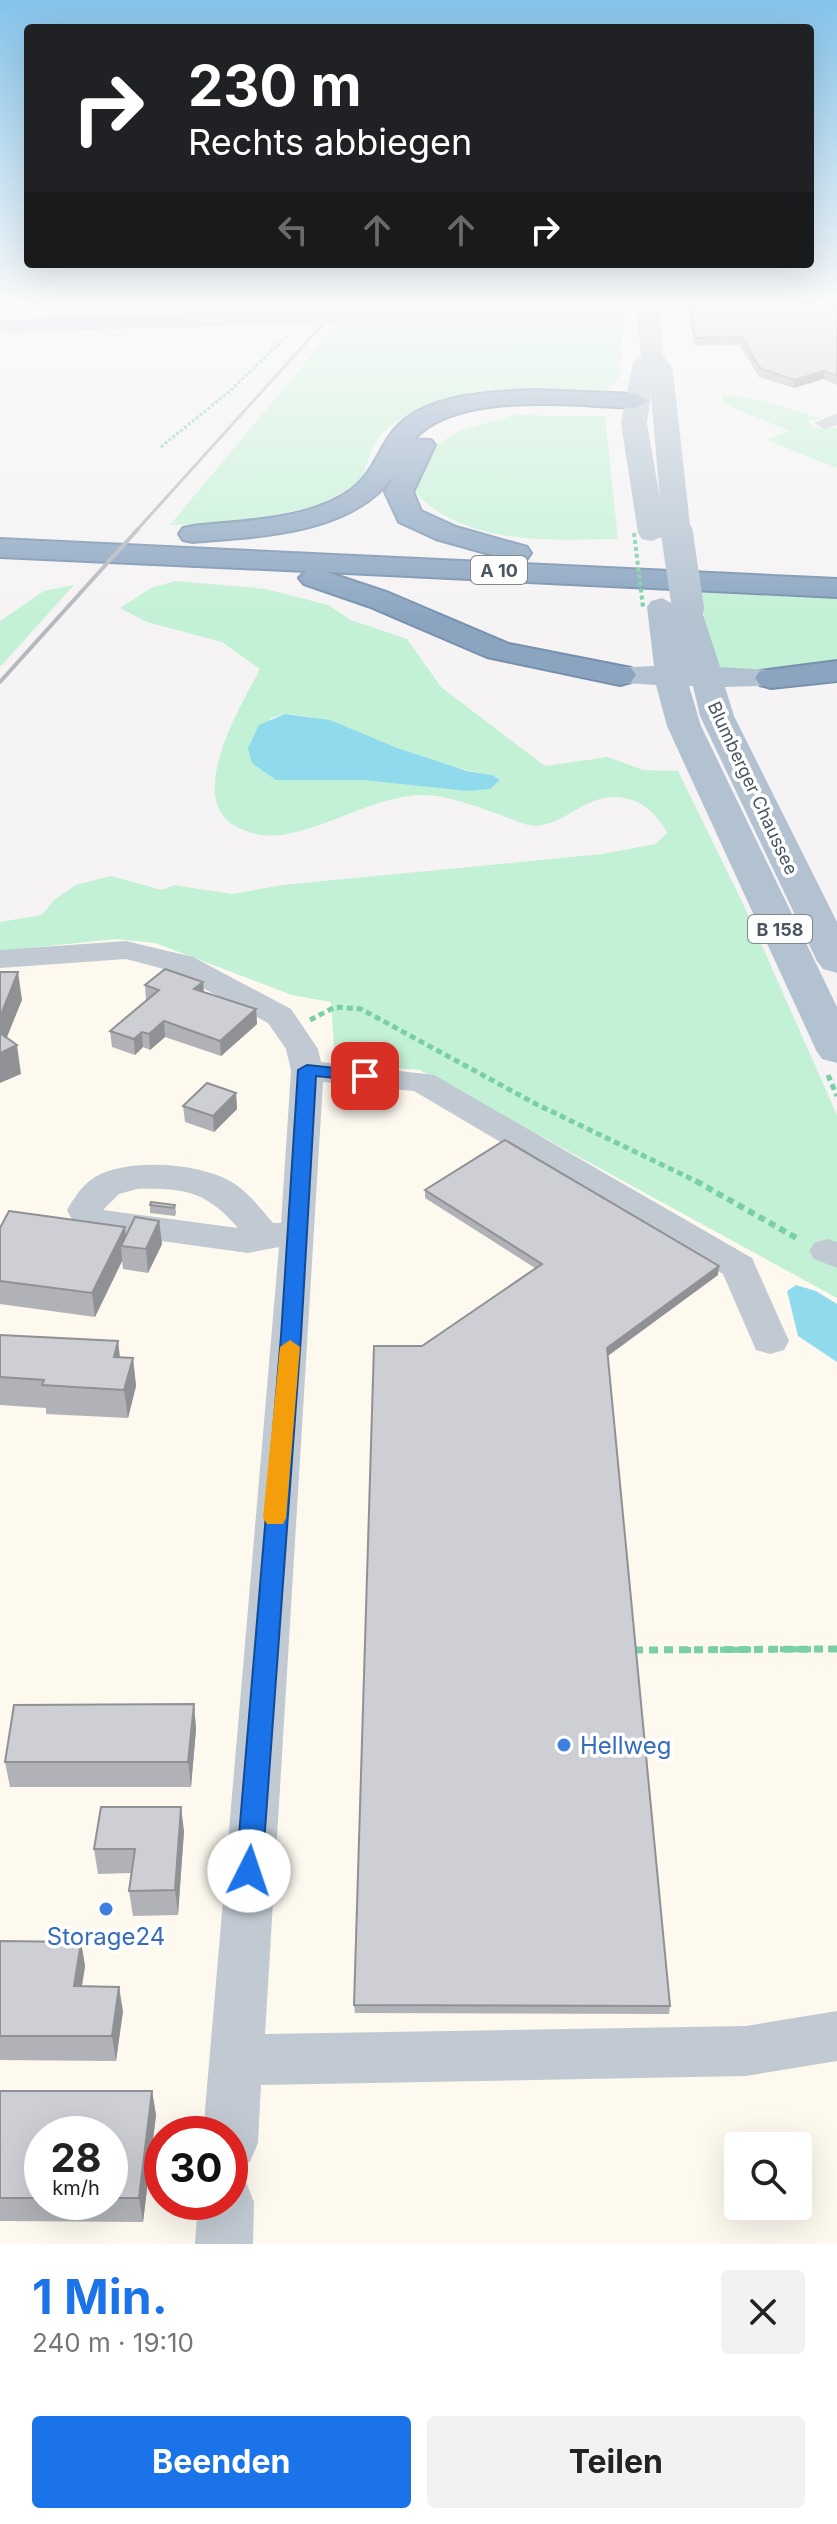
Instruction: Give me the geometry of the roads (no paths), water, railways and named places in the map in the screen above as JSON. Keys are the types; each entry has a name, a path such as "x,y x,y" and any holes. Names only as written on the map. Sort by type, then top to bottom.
{"highway":[{"path":"167,545 290,521 351,501 377,480 404,432 430,416 461,410"},
{"path":"515,410 471,415 438,428 414,455 399,492 409,516 446,533 520,553"},
{"name":"A 10","path":"0,531 167,545 837,588"},
{"path":"167,545 343,585 410,611 483,646 548,663 620,675"},
{"name":"A 10","path":"0,548 167,545 520,553 837,568"},
{"path":"771,678 837,671"}],"main road":[{"name":"B 158","path":"649,410 654,533 664,607"},
{"name":"Blumberger Chaussee","path":"664,607 704,676 717,716 837,961"},
{"name":"Blumberger Chaussee","path":"664,607 673,688 696,755 837,1050"},
{"path":"620,675 647,685 673,688 704,676 771,678"},
{"path":"717,716 742,689 771,678"}],"street":[{"path":"0,959 94,950 157,956 182,964 261,1004 292,1029 307,1070 280,1235 232,2116"},
{"path":"307,1070 422,1082 580,1172 739,1267 770,1341"},
{"path":"235,2060 746,2051 837,2036"},
{"path":"224,2244 225,2220"}],"water":[{"path":"285,714 330,720 397,748 467,771 492,775 500,780 490,789 467,791 364,780 276,780 252,763 248,748 259,725"},
{"path":"796,1285 816,1291 837,1304 837,1362 798,1336 787,1291"}],"railway":[{"path":"136,531 245,410"},
{"path":"0,682 138,529"}],"place":[{"name":"Hellweg","path":"564,1745"},
{"name":"Storage24","path":"106,1909"}]}
